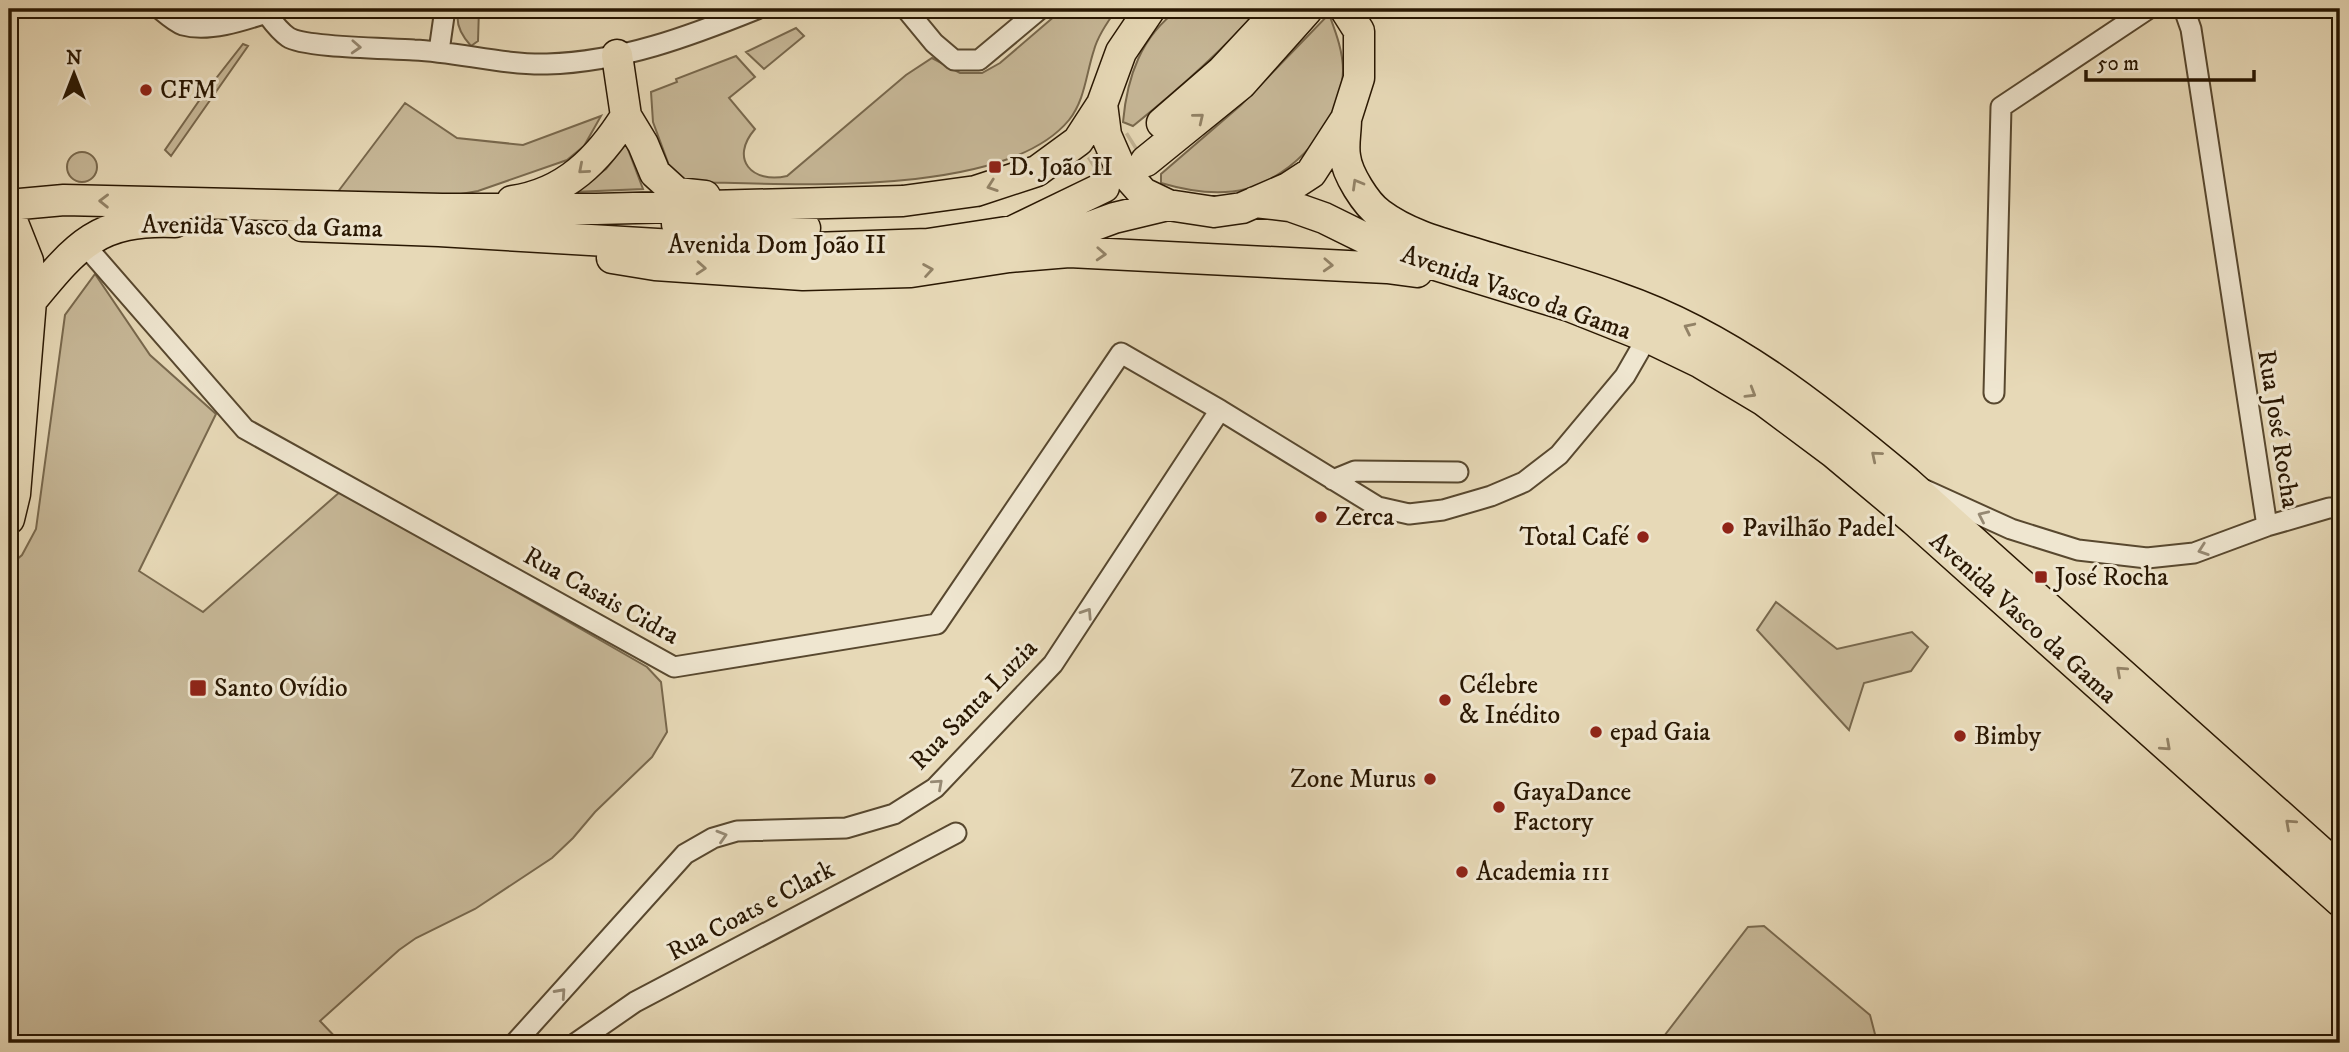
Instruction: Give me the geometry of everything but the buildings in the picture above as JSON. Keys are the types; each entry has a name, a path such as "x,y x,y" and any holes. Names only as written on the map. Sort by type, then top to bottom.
{"main road":[{"path":"441,220 596,209 903,201 976,191 1037,171 1078,141 1102,104 1121,52 1150,9"},
{"path":"1141,153 1222,71 1294,10"},
{"path":"1102,104 1106,135 1120,167 1143,192 1168,205 1214,212 1242,208 1288,188 1311,173 1346,119 1359,78 1357,16"},
{"path":"617,55 626,116 643,144 655,173 677,193 782,204"},
{"path":"441,220 530,198 579,174 607,145 626,116"},
{"name":"Avenida Vasco da Gama","path":"1346,119 1345,158 1355,184 1377,213 1406,230 1448,246 1620,298 1701,363 1763,400 1834,453 1914,520 2340,901"},
{"name":"Avenida Dom João II","path":"441,220 757,250 928,244 1013,231 1100,179"},
{"name":"Avenida Vasco da Gama","path":"9,205 64,200 441,220"},
{"name":"Avenida Vasco da Gama","path":"1255,202 1290,206 1324,218 1393,252 1479,280 1569,306 1706,337 1758,367 1908,482 2340,869"},
{"path":"1009,257 1114,218 1168,205"},
{"path":"9,213 28,261 31,301 15,494 9,519"},
{"name":"Avenida Vasco da Gama","path":"31,301 83,243 111,229 145,220 441,220"},
{"path":"441,220 655,265 803,275 911,272 1009,257 1069,252 1387,268 1479,280"}],"street":[{"path":"160,9 182,24 215,26 240,22 266,11 289,38 318,45 439,51 485,60 547,64 617,55 681,39 757,9"},
{"path":"439,51 445,9"},
{"path":"906,9 934,43 954,60 979,60 1040,9"},
{"path":"1994,393 2001,107 2148,9"},
{"name":"Rua José Rocha","path":"1908,482 2011,529 2078,550 2147,558 2194,553 2267,526 2191,29 2184,9"},
{"name":"Rua Casais Cidra","path":"83,243 245,429 674,667 937,624 1121,353 1220,410"},
{"path":"1220,410 1378,508 1409,514 1443,510 1524,482 1559,455 1625,376 1653,326"},
{"name":"Rua Santa Luzia","path":"515,1043 685,854 713,838 737,831 846,828 894,814 935,788 1053,664 1220,410"},
{"path":"1333,480 1355,471 1458,472"},
{"path":"2267,526 2329,508 2340,508"},
{"name":"Rua Coats e Clark","path":"576,1043 635,1002 956,833"}],"shaded area":[{"path":"459,9 479,9 478,41 471,46 460,29"},
{"path":"1063,9 1117,9 1098,39 1082,95 1069,120 1037,146 995,164 944,175 888,181 831,184 685,182 670,168 653,122 651,92 677,82 676,79 736,56 755,77 729,98 755,129 747,140 744,159 755,173 775,178 787,176 906,75 932,58 960,73 982,73 1000,63"},
{"path":"1179,9 1259,9 1214,55 1150,112 1133,126 1123,122 1128,89 1138,59 1155,32"},
{"path":"1329,14 1342,56 1341,90 1325,128 1298,160 1264,182 1235,191 1203,192 1161,183 1161,174 1241,105"},
{"path":"796,28 804,36 764,69 746,52"},
{"path":"243,44 248,46 171,156 165,150"},
{"path":"405,103 457,138 523,145 601,116 584,146 567,160 478,191 438,198 337,193"},
{"path":"626,144 643,189 573,192 606,169"},
{"path":"82,152 93,156 97,167 93,178 82,182 71,178 67,167 71,156"},
{"name":"Santo Ovídio","path":"95,274 150,355 216,414 139,571 203,612 341,491 647,667 661,682 667,732 652,757 552,858 475,909 416,938 320,1021 341,1043 9,1043 9,566 22,555 36,529 65,315"},
{"path":"1776,602 1837,649 1912,632 1928,647 1911,671 1864,683 1849,730 1757,630"},
{"path":"1764,926 1870,1015 1876,1038 1869,1043 1661,1043 1748,927"}],"tunnel":[{"path":"1095,171 1136,145"}],"place":[{"name":"CFM","path":"146,90"},
{"name":"D. João II","path":"995,167"},
{"name":"Zerca","path":"1321,517"},
{"name":"Pavilhão Padel","path":"1728,528"},
{"name":"Total Café","path":"1643,537"},
{"name":"José Rocha","path":"2041,577"},
{"name":"Santo Ovídio","path":"198,688"},
{"name":"Célebre & Inédito","path":"1445,700"},
{"name":"epad Gaia","path":"1596,732"},
{"name":"Bimby","path":"1960,736"},
{"name":"Zone Murus","path":"1430,779"},
{"name":"GayaDance Factory","path":"1499,807"},
{"name":"Academia 111","path":"1462,872"}]}
